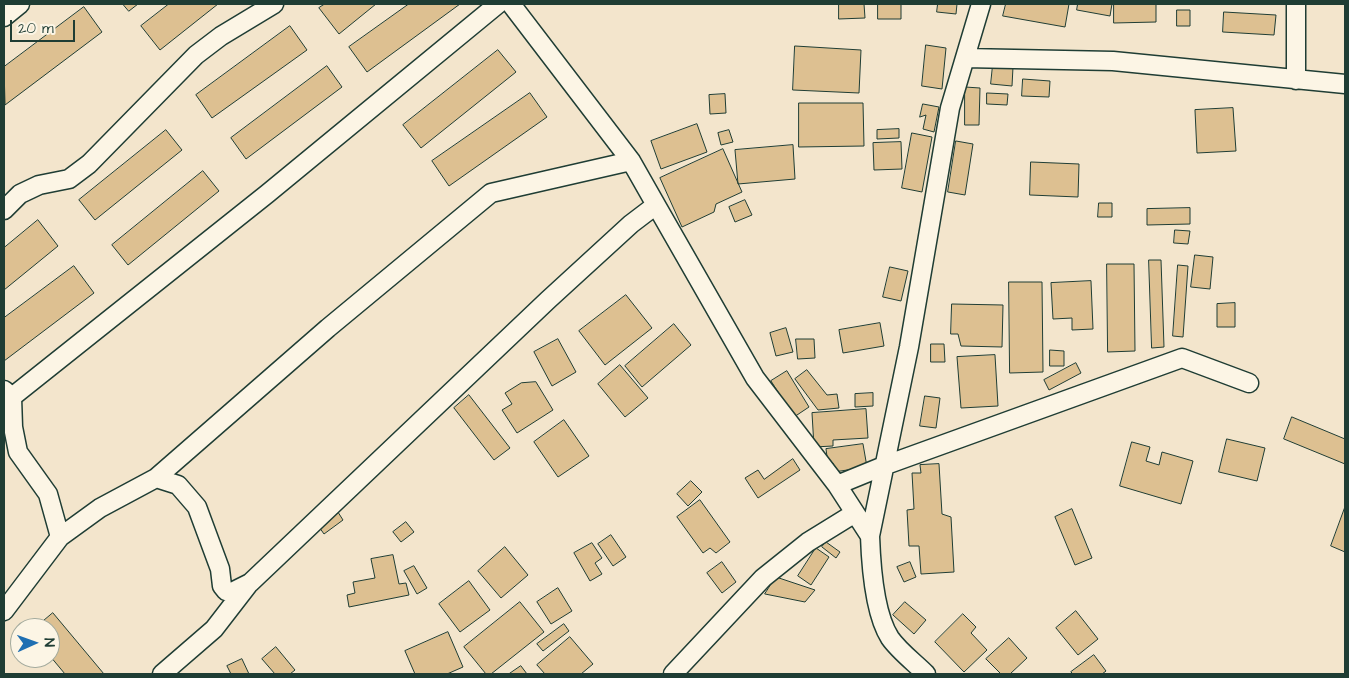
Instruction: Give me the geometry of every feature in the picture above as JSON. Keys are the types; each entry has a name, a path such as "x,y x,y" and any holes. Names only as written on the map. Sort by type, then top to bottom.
{"street":[{"path":"4,17 20,4"},
{"path":"4,210 20,194 39,185 68,179 89,164 196,56 221,36 274,4"},
{"path":"60,537 48,494 18,452 8,394 259,200 498,4"},
{"path":"511,4 631,161 755,378 837,484 870,536"},
{"path":"926,674 890,638 878,604 871,564 870,536 886,464 930,232 950,108 981,4"},
{"path":"1296,4 1296,80"},
{"path":"965,58 1113,62 1345,84"},
{"path":"4,611 60,537 100,508 156,478 328,328 491,193 631,161"},
{"path":"162,674 214,629 250,583 548,300 631,224 656,205"},
{"path":"837,484 886,464 1182,358 1249,383"},
{"path":"156,478 178,485 197,506 220,569 222,586 226,591 232,592 250,583"},
{"path":"673,674 763,578 808,542 856,513"}],"building":[{"path":"123,4 138,4 129,11"},
{"path":"169,4 218,4 160,50 141,26"},
{"path":"325,4 376,4 339,34 319,8"},
{"path":"409,4 460,4 367,72 349,47"},
{"path":"839,4 864,4 865,18 839,19"},
{"path":"878,4 901,4 901,19 878,19"},
{"path":"938,4 957,4 956,14 937,12"},
{"path":"1006,4 1069,4 1065,27 1003,16"},
{"path":"1078,4 1112,4 1110,16 1077,10"},
{"path":"1114,4 1156,4 1156,22 1114,23"},
{"path":"84,7 102,32 5,105 4,67"},
{"path":"1177,10 1190,10 1190,26 1177,26"},
{"path":"1224,12 1276,15 1274,35 1223,32"},
{"path":"290,26 307,50 212,118 196,95"},
{"path":"926,45 946,48 942,89 922,86"},
{"path":"795,46 861,50 859,93 793,90"},
{"path":"498,50 516,72 421,148 403,125"},
{"path":"993,65 1013,67 1012,86 991,84"},
{"path":"327,66 342,87 246,159 231,138"},
{"path":"1023,79 1050,81 1049,97 1022,96"},
{"path":"965,87 980,88 979,125 965,125"},
{"path":"530,93 547,117 449,186 432,161"},
{"path":"987,93 1008,94 1007,105 987,104"},
{"path":"725,94 726,113 710,114 709,95"},
{"path":"799,103 863,103 864,146 799,147"},
{"path":"923,104 939,107 934,132 923,129 926,115 920,117"},
{"path":"1233,108 1236,151 1197,153 1195,110"},
{"path":"697,124 707,152 661,169 651,141"},
{"path":"899,129 899,138 877,139 877,130"},
{"path":"166,130 182,150 95,220 79,200"},
{"path":"729,130 733,142 721,145 718,133"},
{"path":"912,133 932,137 922,192 902,188"},
{"path":"956,141 973,144 965,195 948,192"},
{"path":"901,142 902,169 874,170 873,143"},
{"path":"793,145 795,179 738,184 735,150"},
{"path":"723,149 742,192 716,204 714,212 682,227 660,178"},
{"path":"1031,162 1079,164 1078,197 1030,195"},
{"path":"203,171 219,191 128,265 112,245"},
{"path":"745,200 752,215 735,222 729,207"},
{"path":"1099,203 1112,203 1112,217 1098,217"},
{"path":"1190,208 1190,224 1147,225 1147,209"},
{"path":"38,220 58,246 4,290 4,248"},
{"path":"1175,230 1190,231 1188,244 1174,243"},
{"path":"1195,255 1213,257 1210,289 1191,287"},
{"path":"1149,260 1161,260 1164,347 1152,348"},
{"path":"1107,264 1134,264 1135,351 1108,352"},
{"path":"1178,265 1188,266 1183,337 1173,336"},
{"path":"74,266 94,293 4,361 4,318"},
{"path":"890,267 908,271 901,301 883,297"},
{"path":"1091,281 1093,329 1072,330 1072,318 1053,319 1051,283"},
{"path":"1009,282 1042,282 1043,372 1010,373"},
{"path":"626,295 652,328 605,365 579,331"},
{"path":"1235,303 1235,327 1217,327 1217,304"},
{"path":"952,304 1003,305 1002,347 961,346 958,334 951,334"},
{"path":"880,323 884,346 843,353 839,330"},
{"path":"674,324 691,345 642,387 625,366"},
{"path":"786,328 793,352 776,356 770,333"},
{"path":"558,339 576,372 552,386 534,352"},
{"path":"796,339 814,339 815,358 798,359"},
{"path":"931,344 944,344 945,362 931,362"},
{"path":"1050,350 1064,351 1064,366 1050,366"},
{"path":"995,355 998,406 961,408 957,357"},
{"path":"1076,363 1081,373 1049,390 1044,380"},
{"path":"620,365 648,398 625,417 598,384"},
{"path":"807,370 827,395 837,394 839,408 818,410 795,379"},
{"path":"787,371 809,407 794,417 771,381"},
{"path":"536,382 553,410 517,433 502,410 512,404 505,393 521,383"},
{"path":"873,393 873,406 855,407 855,394"},
{"path":"469,395 510,448 494,460 454,408"},
{"path":"925,396 940,398 936,428 920,426"},
{"path":"866,409 868,438 833,440 833,446 814,447 812,413"},
{"path":"1292,417 1345,439 1345,464 1284,439"},
{"path":"564,420 589,456 558,477 534,442"},
{"path":"1227,439 1265,448 1257,481 1219,472"},
{"path":"1132,442 1150,447 1146,461 1159,465 1162,452 1193,461 1181,504 1120,486"},
{"path":"863,444 867,467 834,472 833,463 828,464 826,449"},
{"path":"793,459 800,470 758,498 745,478 758,470 764,479"},
{"path":"939,464 942,514 951,517 954,572 921,574 919,546 909,546 907,510 914,509 912,473 921,473 920,465"},
{"path":"691,481 702,492 688,506 677,494"},
{"path":"700,500 730,542 716,553 710,548 703,553 677,517"},
{"path":"1345,507 1345,552 1331,546"},
{"path":"336,509 343,520 324,534 317,524"},
{"path":"1072,509 1092,558 1075,565 1055,517"},
{"path":"406,522 414,532 401,542 393,532"},
{"path":"611,535 626,557 613,566 598,544"},
{"path":"826,542 840,552 836,558 822,547"},
{"path":"592,543 602,558 595,563 602,574 590,581 574,553"},
{"path":"505,547 528,575 501,598 478,571"},
{"path":"816,548 829,557 811,585 798,576"},
{"path":"393,555 399,584 406,583 409,595 349,607 347,595 355,593 353,582 375,578 371,559"},
{"path":"722,562 736,582 722,593 707,573"},
{"path":"910,562 916,577 904,582 897,567"},
{"path":"414,566 427,588 417,594 404,571"},
{"path":"776,577 815,590 805,602 765,594"},
{"path":"469,581 490,610 460,632 439,604"},
{"path":"558,588 572,611 551,624 537,602"},
{"path":"520,602 544,632 491,674 486,674 464,647"},
{"path":"905,602 926,620 914,634 893,615"},
{"path":"1076,611 1098,639 1078,655 1056,628"},
{"path":"53,613 57,618 47,618"},
{"path":"963,614 976,627 971,633 987,650 964,672 935,642"},
{"path":"60,621 104,674 65,674 60,668"},
{"path":"564,624 569,631 543,651 537,644"},
{"path":"448,632 463,667 447,674 415,674 405,651"},
{"path":"570,637 593,664 581,674 545,674 537,665"},
{"path":"1009,638 1027,658 1010,674 1001,674 986,659"},
{"path":"276,647 295,670 290,674 275,674 262,659"},
{"path":"1094,655 1106,671 1102,674 1073,674 1071,672"},
{"path":"242,659 249,674 231,674 227,666"},
{"path":"521,666 527,674 509,674"}]}
